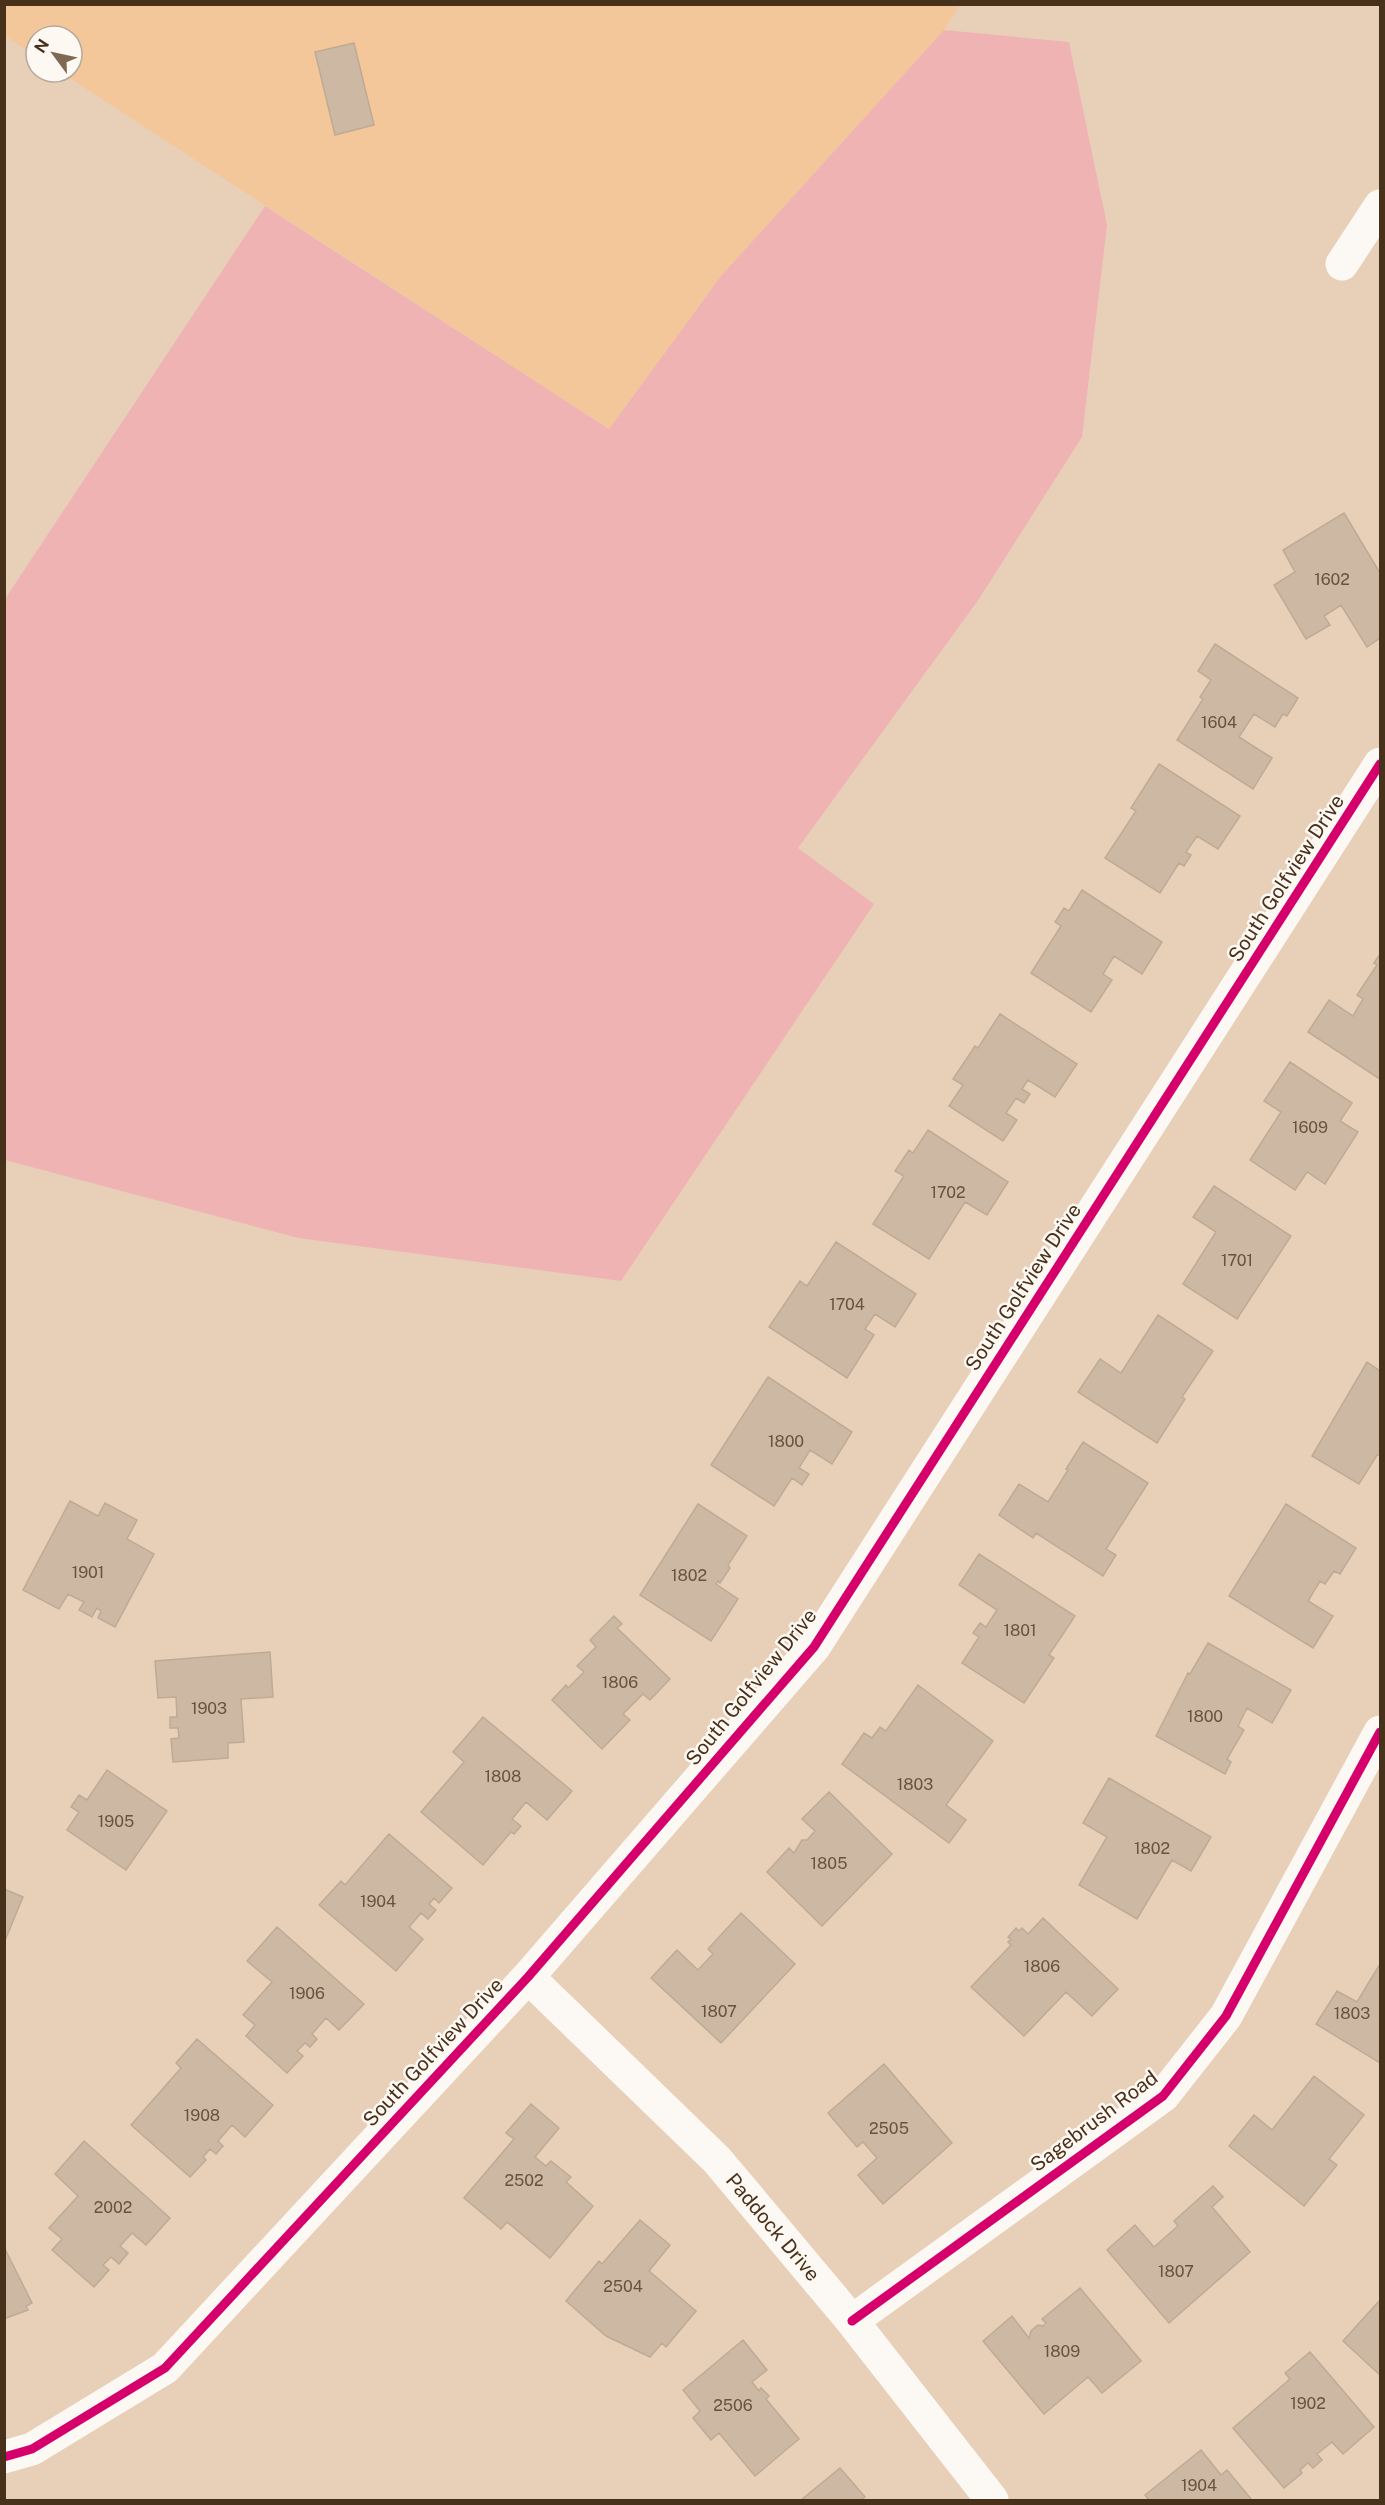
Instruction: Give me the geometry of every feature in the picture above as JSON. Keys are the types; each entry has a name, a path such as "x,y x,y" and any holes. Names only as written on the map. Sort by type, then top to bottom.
{"street":[{"path":"1342,264 1380,206"},
{"name":"South Golfview Drive","path":"4,2457 32,2449 165,2368 528,1977 814,1647 1380,764"},
{"name":"Sagebrush Road","path":"852,2321 1163,2096 1226,2016 1380,1732"},
{"name":"Paddock Drive","path":"528,1977 717,2160 852,2321 992,2500"}],"shaded area":[{"path":"4,5 960,5 944,30 721,276 609,429 78,84 84,84 84,24 24,24 24,48 5,36"},
{"path":"944,30 1069,42 1107,225 1082,437 979,599 798,848 874,904 621,1281 298,1238 5,1160 5,599 265,206 609,429 721,276"}],"building":[{"path":"354,43 374,125 335,135 315,52"},
{"path":"1344,513 1380,573 1380,638 1367,647 1341,605 1324,616 1330,625 1306,639 1274,585 1295,572 1283,550"},
{"path":"1215,644 1298,698 1287,716 1283,714 1275,727 1254,714 1239,737 1272,758 1253,789 1177,740 1203,699 1200,697 1211,680 1198,671"},
{"path":"1159,764 1240,816 1218,849 1197,836 1186,852 1191,855 1184,866 1179,863 1160,893 1105,858 1136,811 1131,808"},
{"path":"1082,890 1162,942 1142,974 1114,956 1103,974 1112,980 1091,1012 1031,973 1061,926 1055,922 1064,908 1069,911"},
{"path":"1380,954 1380,1079 1308,1032 1329,1000 1353,1016 1363,999 1357,995 1377,965 1374,963"},
{"path":"1000,1014 1077,1064 1055,1097 1028,1080 1022,1089 1030,1094 1024,1103 1016,1098 1006,1113 1017,1120 1003,1141 949,1106 963,1085 953,1079 975,1046 978,1048"},
{"path":"1290,1062 1352,1103 1340,1121 1358,1132 1325,1184 1307,1172 1295,1190 1250,1160 1281,1112 1264,1101"},
{"path":"928,1130 1008,1182 987,1215 965,1202 929,1259 873,1224 904,1176 895,1171 909,1150 913,1153"},
{"path":"1214,1186 1291,1236 1237,1319 1183,1284 1216,1232 1193,1217"},
{"path":"836,1242 916,1294 895,1327 875,1314 865,1329 874,1335 847,1378 769,1327 800,1281 807,1286"},
{"path":"1158,1315 1213,1351 1182,1397 1185,1399 1157,1443 1078,1392 1100,1359 1121,1373"},
{"path":"1367,1362 1380,1371 1380,1455 1377,1455 1359,1484 1312,1456"},
{"path":"768,1377 852,1432 832,1464 810,1450 799,1468 809,1474 802,1485 792,1478 774,1506 711,1465"},
{"path":"1083,1442 1148,1483 1106,1549 1116,1555 1103,1576 1036,1533 1033,1538 999,1515 1019,1484 1048,1502"},
{"path":"70,1501 98,1516 105,1503 137,1520 127,1539 154,1554 115,1627 98,1618 101,1611 97,1608 92,1617 79,1610 84,1602 68,1594 59,1609 23,1590"},
{"path":"698,1504 747,1536 728,1565 730,1568 720,1583 718,1581 716,1584 738,1599 711,1641 640,1595"},
{"path":"1286,1504 1356,1548 1340,1574 1334,1571 1325,1584 1320,1581 1308,1601 1333,1616 1313,1648 1229,1596"},
{"path":"979,1554 1075,1616 1049,1655 1054,1658 1024,1703 962,1663 979,1637 973,1633 980,1623 986,1627 997,1610 959,1585"},
{"path":"614,1616 622,1624 617,1628 670,1679 650,1700 643,1694 623,1714 630,1720 602,1749 552,1700 566,1685 568,1688 584,1672 577,1666 596,1647 590,1640"},
{"path":"1208,1643 1291,1690 1272,1723 1247,1708 1238,1726 1244,1730 1227,1759 1231,1762 1225,1774 1156,1736 1188,1673 1190,1674"},
{"path":"270,1652 273,1697 241,1699 244,1742 228,1743 228,1758 173,1762 171,1739 179,1738 178,1728 170,1728 170,1717 177,1717 176,1697 158,1698 155,1661"},
{"path":"918,1685 993,1741 946,1805 966,1820 949,1843 842,1764 864,1733 872,1738 880,1727 886,1731"},
{"path":"483,1717 572,1791 547,1820 526,1802 512,1819 521,1826 514,1834 511,1832 483,1865 421,1812 464,1762 453,1752"},
{"path":"107,1770 167,1811 126,1870 67,1830 79,1812 71,1807 79,1795 87,1800"},
{"path":"1109,1778 1211,1837 1191,1871 1172,1860 1137,1919 1079,1885 1107,1837 1083,1823"},
{"path":"829,1792 892,1854 822,1926 767,1872 789,1848 794,1853 802,1840 807,1840 815,1831 802,1819"},
{"path":"389,1834 452,1888 439,1903 434,1898 429,1904 436,1910 428,1919 421,1913 409,1927 423,1939 396,1971 319,1905 341,1881 345,1885"},
{"path":"4,1889 23,1897 4,1943"},
{"path":"741,1913 795,1964 721,2043 651,1978 677,1950 698,1970 713,1954 708,1949"},
{"path":"1043,1918 1118,1989 1092,2016 1066,1992 1024,2036 971,1987 1011,1945 1008,1942 1011,1939 1008,1937 1016,1928 1019,1931 1022,1928 1028,1934"},
{"path":"277,1927 364,2004 339,2030 326,2018 312,2034 317,2039 310,2047 305,2043 297,2051 303,2056 287,2073 246,2036 255,2025 243,2015 272,1982 247,1961"},
{"path":"1380,1964 1380,2063 1316,2024 1337,1991 1357,2002"},
{"path":"197,2039 273,2105 245,2137 232,2125 218,2141 223,2146 216,2154 210,2149 203,2157 206,2160 190,2177 131,2125 181,2068 176,2063"},
{"path":"884,2064 952,2143 883,2204 858,2175 877,2158 863,2142 857,2147 828,2113"},
{"path":"1314,2076 1364,2115 1329,2159 1337,2165 1304,2206 1229,2146 1254,2115 1272,2130"},
{"path":"531,2104 559,2128 535,2157 546,2166 551,2161 571,2177 566,2182 593,2206 550,2258 507,2222 501,2229 464,2198 514,2139 506,2133"},
{"path":"84,2141 170,2218 146,2245 132,2233 120,2246 128,2253 119,2264 111,2257 103,2265 109,2270 94,2287 52,2250 62,2239 49,2228 78,2196 55,2174"},
{"path":"1213,2186 1223,2197 1212,2207 1250,2252 1169,2323 1107,2250 1135,2225 1154,2247 1178,2226 1174,2221"},
{"path":"640,2220 670,2245 649,2271 696,2311 666,2347 662,2343 650,2357 606,2336 566,2301 599,2261 602,2264"},
{"path":"4,2247 32,2303 26,2306 28,2310 4,2319"},
{"path":"1080,2288 1141,2361 1102,2393 1088,2377 1044,2414 983,2341 1012,2316 1029,2338 1031,2331 1038,2325 1043,2326 1046,2323 1042,2319"},
{"path":"1380,2300 1380,2375 1343,2341"},
{"path":"743,2340 767,2370 752,2382 759,2391 761,2388 769,2396 766,2399 799,2439 755,2476 719,2433 711,2440 693,2418 700,2411 683,2390"},
{"path":"1310,2352 1374,2427 1343,2454 1332,2442 1317,2454 1322,2460 1313,2468 1308,2463 1300,2470 1302,2473 1284,2488 1233,2428 1290,2379 1285,2373"},
{"path":"1201,2450 1221,2475 1227,2470 1252,2500 1149,2500 1145,2495"},
{"path":"840,2468 865,2497 861,2500 801,2500"}],"cycle path":[{"path":"4,2457 32,2449 165,2368 528,1977 814,1647 1380,764"},
{"path":"852,2321 1163,2096 1226,2016 1380,1732"}]}
